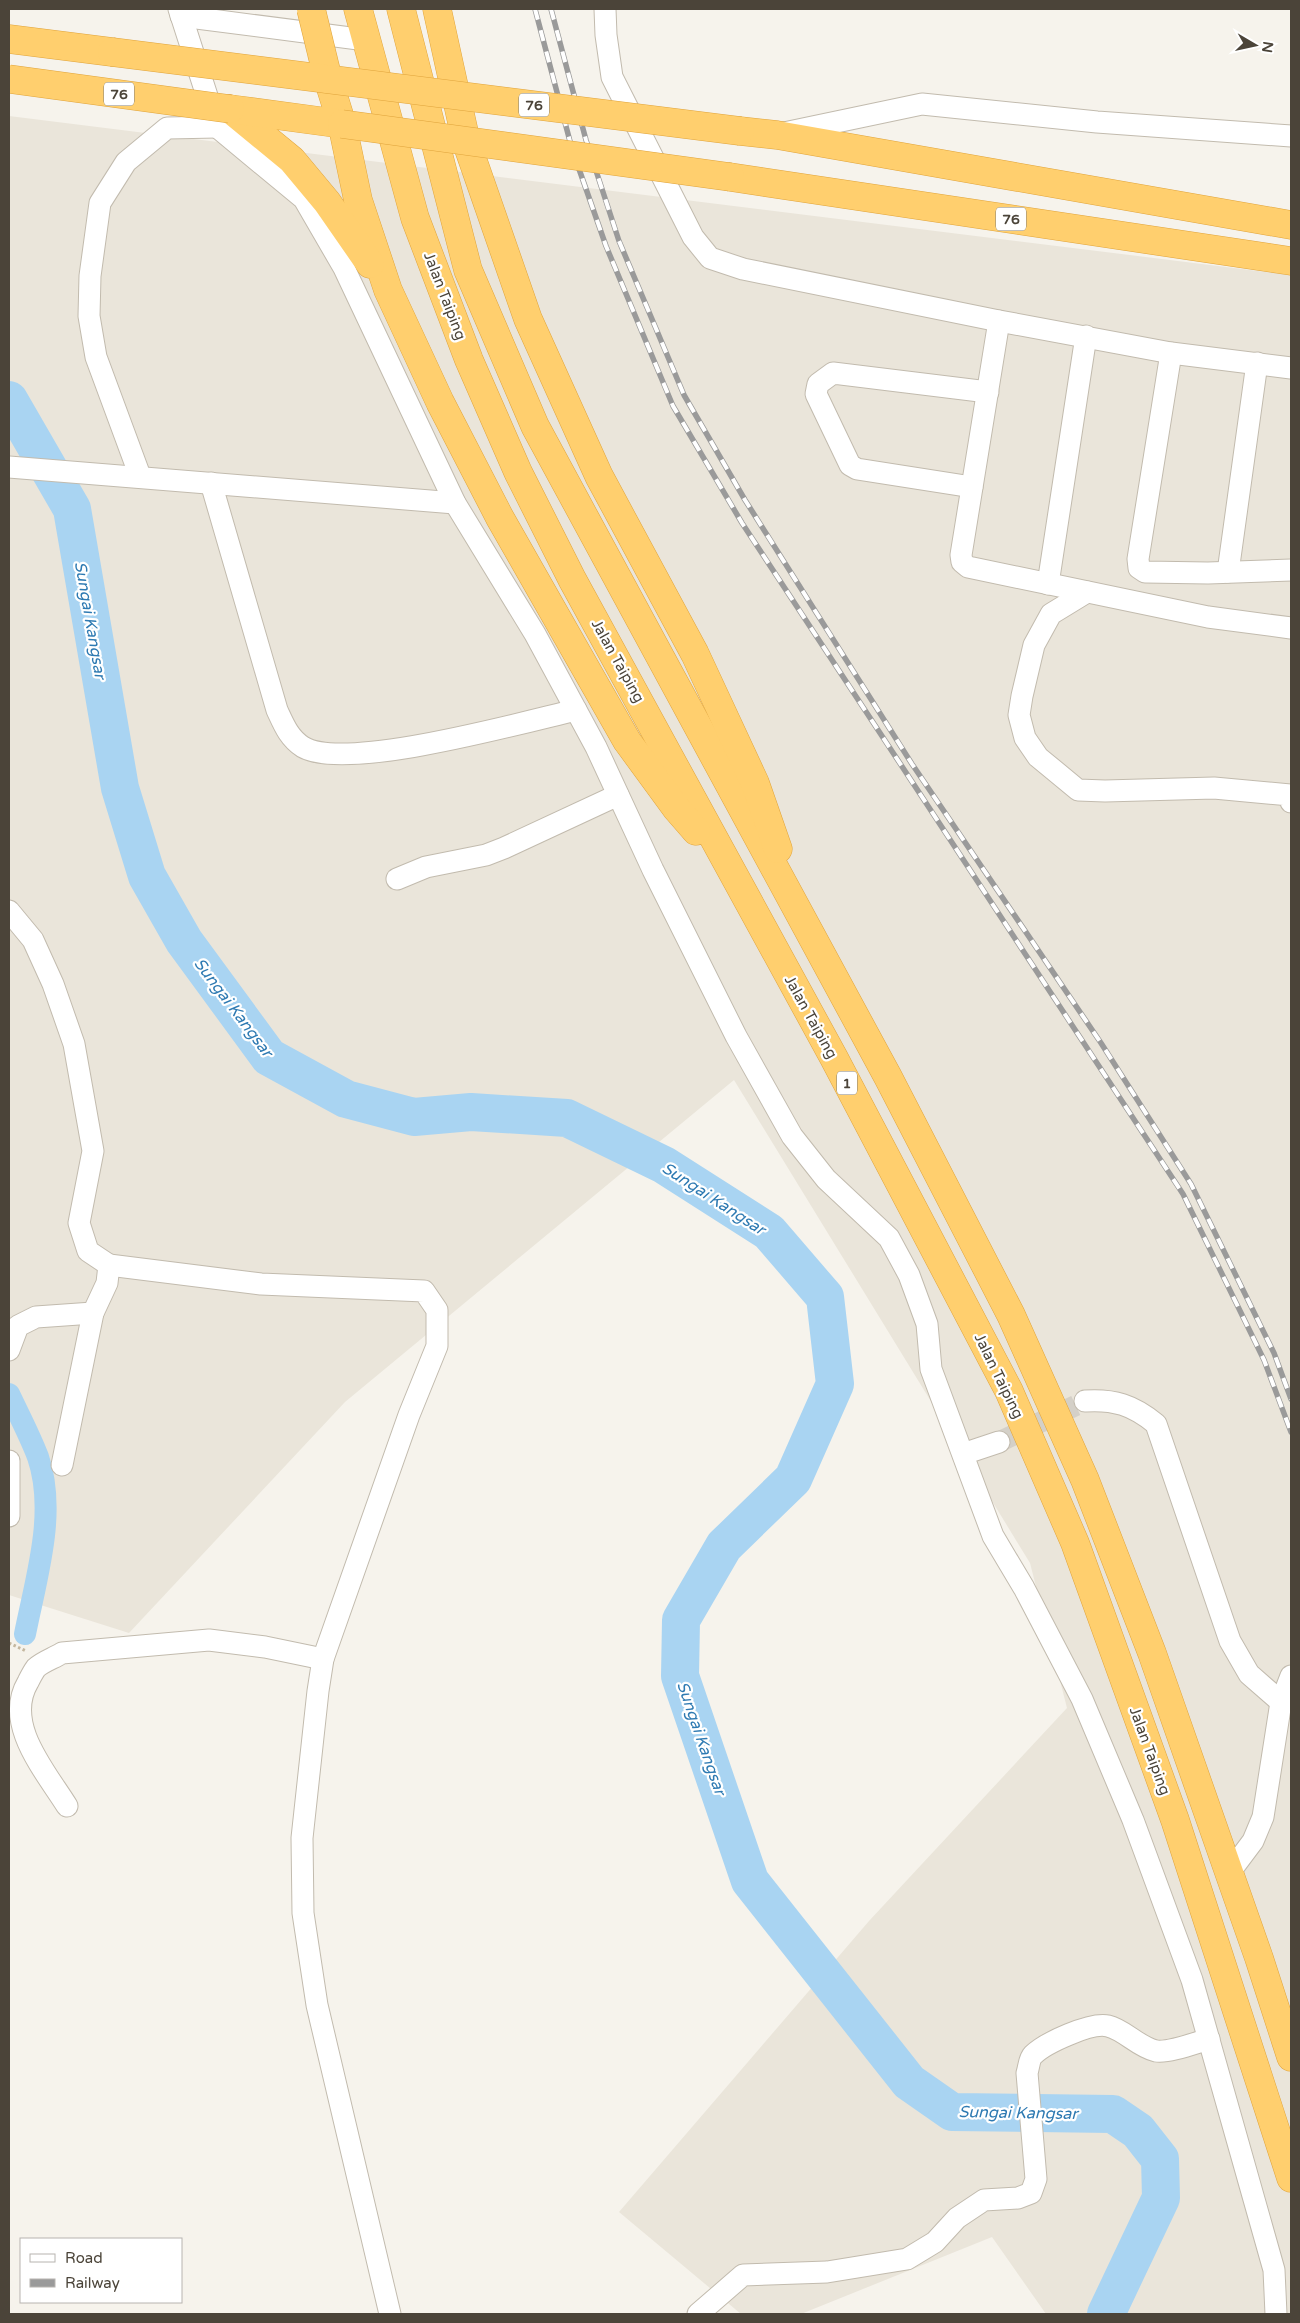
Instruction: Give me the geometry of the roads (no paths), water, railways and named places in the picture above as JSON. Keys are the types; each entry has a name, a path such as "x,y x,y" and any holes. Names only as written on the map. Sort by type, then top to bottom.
{"highway":[{"path":"311,9 328,80 342,124 358,200 388,290 440,402 500,518 627,741 676,808 728,868"},
{"name":"Jalan Taiping","path":"358,9 415,218 473,369 518,472 572,579 728,868 834,1058 1009,1391 1076,1543 1175,1820 1291,2178"},
{"name":"Jalan Taiping","path":"401,9 468,270 535,426 892,1086 1019,1332 1089,1489 1152,1653 1291,2057"},
{"path":"437,9 466,141 528,318 599,476 695,654 751,775 776,840 793,904"},
{"name":"76","path":"9,39 740,131 777,134 1291,225"},
{"name":"76","path":"9,79 223,118 342,124 730,177 1291,261"},
{"path":"223,118 292,160 327,202 388,290"}],"street":[{"path":"605,9 606,35 612,77 693,237 710,258 743,269 999,322 1086,336 1171,353 1291,368"},
{"path":"180,12 366,40"},
{"path":"180,12 223,118 304,199 344,268 455,503 535,634 576,710 736,1036 792,1136 826,1179 889,1238 909,1275 927,1324 931,1370 993,1536 1024,1588 1082,1700 1129,1811 1192,1980 1274,2270 1276,2314"},
{"path":"777,134 922,104 1097,122 1291,136"},
{"path":"132,475 96,357 89,316 90,276 100,203 126,162 167,128 223,118"},
{"path":"999,322 961,555 962,562 968,567 1208,617 1291,628"},
{"path":"1048,584 1086,336"},
{"path":"1171,353 1138,559 1139,568 1145,572 1291,570"},
{"path":"1228,572 1257,363"},
{"path":"972,488 856,468 847,461 816,394 818,384 833,373 988,392"},
{"path":"9,467 132,475 455,503"},
{"path":"212,483 277,710 290,736 304,748 321,752 349,753 409,748 576,710"},
{"path":"1087,592 1051,614 1034,644 1022,696 1020,715 1025,738 1038,757 1078,790 1214,788 1291,797"},
{"path":"397,879 426,867 486,855 618,795"},
{"path":"9,911 33,940 53,984 74,1044 93,1151 79,1223 88,1251 109,1265 261,1284 424,1291 437,1310 437,1346 406,1422 324,1658 318,1691 302,1838 303,1913 316,2005 390,2314"},
{"path":"62,1465 93,1314 107,1283 109,1265"},
{"path":"10,1348 18,1326 36,1317 93,1314"},
{"path":"1084,1401 1106,1400 1126,1405 1141,1412 1156,1424 1230,1641 1249,1674 1281,1702"},
{"path":"963,1454 999,1442"},
{"path":"9,1461 9,1516"},
{"path":"67,1806 30,1746 20,1714 24,1688 36,1668 48,1661 62,1653 209,1640 265,1647 324,1658"},
{"path":"1229,1873 1253,1842 1263,1817 1281,1702 1291,1676"},
{"path":"698,2314 744,2275 827,2272 907,2259 935,2242 957,2218 984,2200 1018,2198 1031,2193 1036,2179 1031,2138 1027,2073 1032,2056 1046,2046 1084,2029 1107,2026 1157,2051 1209,2039"}],"waterway":[{"name":"Sungai Kangsar","path":"9,400 72,509 120,788 147,876 184,941 269,1057 346,1099 414,1117 471,1112 567,1118 664,1165 769,1232 825,1297 835,1384 793,1479 724,1546 681,1620 680,1676 750,1881 909,2082 952,2112 1113,2114 1138,2131 1160,2159 1161,2198 1106,2314"},
{"path":"9,1394 38,1457 46,1500 43,1546 25,1634"}],"tunnel":[{"path":"999,1442 1085,1401"}],"railway":[{"path":"535,9 572,149 606,246 673,406 742,523 1183,1194 1264,1360 1291,1432"},
{"path":"551,9 586,140 619,241 684,395 745,500 912,764 1101,1043 1191,1184 1274,1353 1291,1399"}]}
